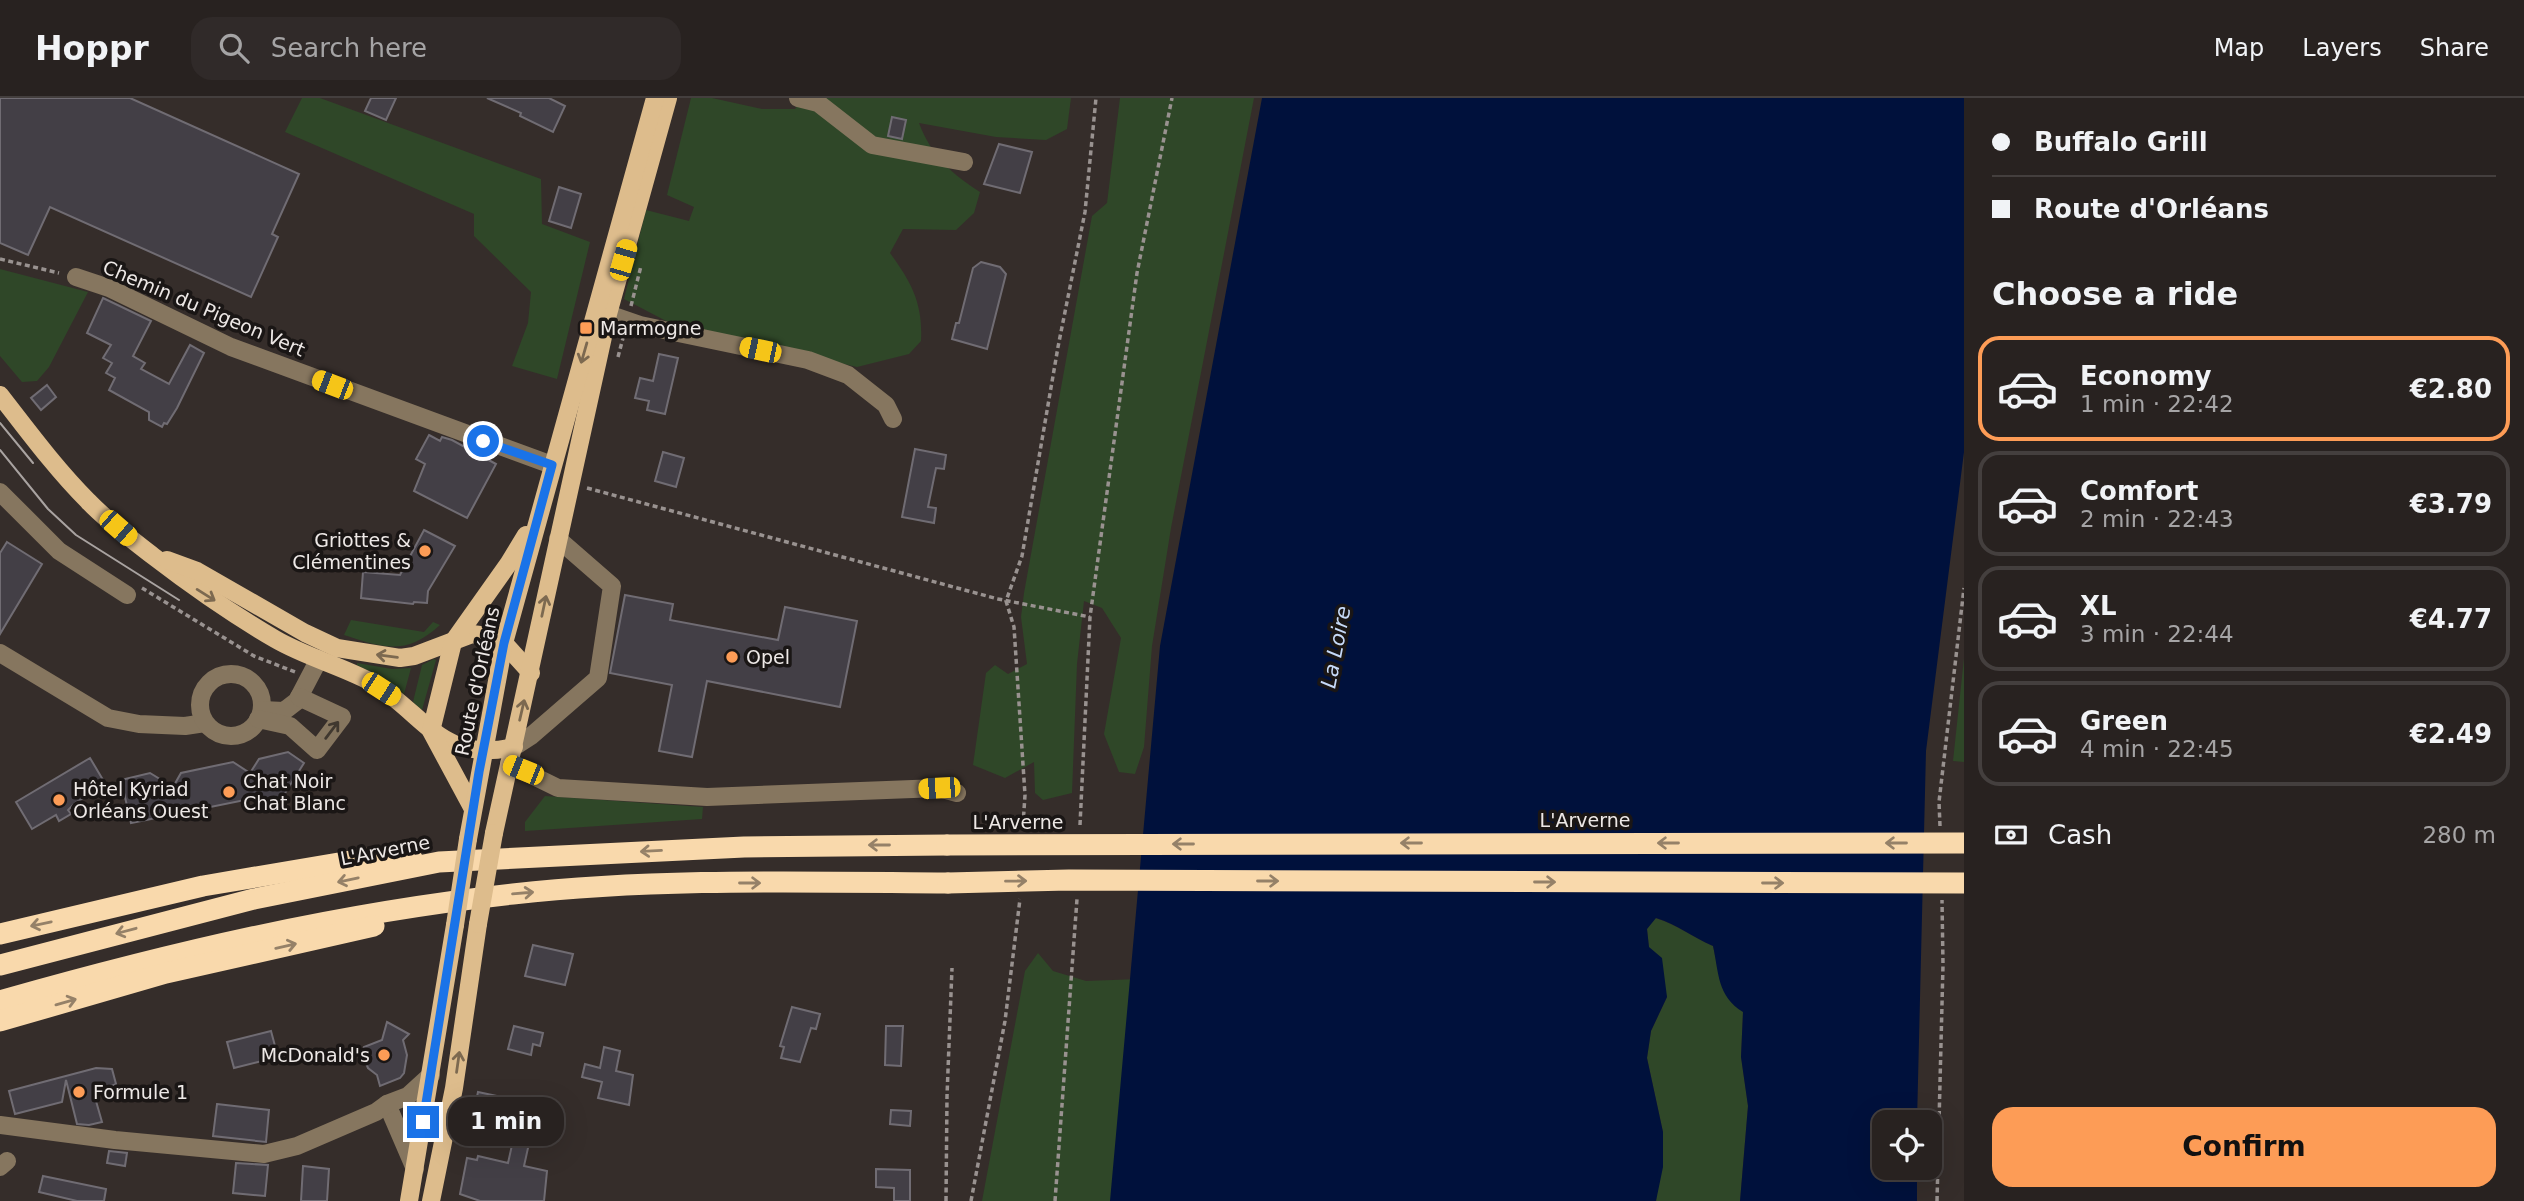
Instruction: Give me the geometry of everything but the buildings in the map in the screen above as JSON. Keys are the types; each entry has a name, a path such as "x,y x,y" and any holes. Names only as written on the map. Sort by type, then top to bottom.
{"highway":[{"name":"L'Arverne","path":"0,965 254,899 439,862 744,847 1964,843"},
{"path":"2,932 203,886 361,859 374,857 439,862"},
{"path":"0,1001 160,956 289,928 514,894 610,886 1069,880 1964,883"},
{"path":"0,1021 166,973 374,927 382,912"}],"main road":[{"name":"Route d'Orléans","path":"409,1201 473,809 504,643 655,98"},
{"path":"431,1201 454,1088 494,833 608,314 668,98"},
{"path":"0,395 89,503 190,585 267,634 368,681 394,697 431,731 461,748 511,756"},
{"path":"473,809 431,731 453,642 509,564 538,513"},
{"path":"151,554 197,571 305,633 337,648 400,658 414,656 472,635 488,636 504,643 531,673"}],"street":[{"path":"798,98 818,103 872,145 964,162"},
{"name":"Chemin du Pigeon Vert","path":"76,277 109,288 231,347 552,465"},
{"path":"608,314 627,321 808,360 848,375 870,390 886,405 893,419"},
{"path":"0,492 59,551 127,595"},
{"path":"558,539 612,586 598,678 511,756 558,788 706,797 939,788 957,793"},
{"path":"0,653 108,718 139,724 185,726 205,723"},
{"path":"260,714 284,711 299,696 319,659"},
{"path":"224,675 243,677 252,682 261,700 260,714 243,734 222,735 205,723 200,704 202,694 207,685 224,675"},
{"path":"260,714 290,726 317,750 342,717 299,696"},
{"path":"0,1125 115,1140 264,1154 297,1146 376,1112 387,1104 408,1096 431,1075"},
{"path":"387,1104 415,1168"}],"path":[{"path":"1023,833 1025,795 1014,627 1006,601 1025,544 1058,347 1085,212 1096,98"},
{"path":"1080,831 1090,617 1137,273 1172,98"},
{"path":"618,359 644,255"},
{"path":"0,259 76,277"},
{"path":"585,487 1006,601 1090,617"},
{"path":"971,1201 1005,1021 1020,896"},
{"path":"1055,1201 1077,899"},
{"path":"947,1201 947,1096 952,968"}],"green space":[{"path":"302,98 320,98 541,179 542,224 590,242 557,379 512,366 528,323 531,292 474,236 474,214 285,132"},
{"path":"691,98 712,98 762,109 795,109 803,98 1071,98 1067,129 1046,140 996,137 919,123 936,155 960,178 980,192 974,213 956,230 903,229 890,253 904,274 918,305 921,341 909,354 857,367 670,323 624,299 646,210 689,221 694,207 667,195"},
{"path":"1120,98 1254,98 1171,528 1152,646 1144,747 1135,774 1119,772 1104,734 1121,638 1102,608 1084,601 1077,664 1072,793 1043,800 1035,793 1034,762 1005,778 973,765 986,673 995,665 1008,674 1027,664 1021,617 1024,593 1092,216 1107,203"},
{"path":"0,269 88,292 49,367 37,381 22,382 0,356"},
{"path":"351,620 424,632 433,622 440,625 416,641 405,645 383,646 344,635"},
{"path":"1964,658 1964,762 1953,761"},
{"path":"436,660 422,710 413,702 422,665"},
{"path":"357,663 392,669 411,668 404,694 387,680"},
{"path":"545,796 703,807 702,819 525,831 525,822"},
{"path":"1655,918 1713,946 1720,979 1743,1012 1741,1057 1748,1106 1740,1201 1656,1201 1663,1132 1647,1058 1651,1031 1667,997 1649,948 1647,929"},
{"path":"1038,953 1053,971 1086,981 1139,979 1122,1201 982,1201 1025,971"}],"water":[{"name":"La Loire","path":"1262,98 1964,98 1964,452 1926,751 1917,1110 1872,1110 1872,1180 1917,1180 1917,1201 1740,1201 1748,1106 1741,1057 1743,1012 1734,1006 1724,991 1713,946 1656,918 1647,929 1649,947 1662,958 1667,997 1651,1031 1647,1058 1663,1132 1663,1167 1656,1201 1110,1201 1160,646"}],"tram line":[{"path":"0,423 33,463"},
{"path":"0,450 48,509 76,535 179,600"}],"place":[{"name":"Marmogne","path":"586,328"},
{"name":"Griottes & Clémentines","path":"425,551"},
{"name":"Opel","path":"732,657"},
{"name":"Chat Noir Chat Blanc","path":"229,792"},
{"name":"Hôtel Kyriad Orléans Ouest","path":"59,800"},
{"name":"McDonald's","path":"384,1055"},
{"name":"Formule 1","path":"79,1092"}],"route":[{"path":"423,1122 479,772 504,643 552,465 483,441"}]}
